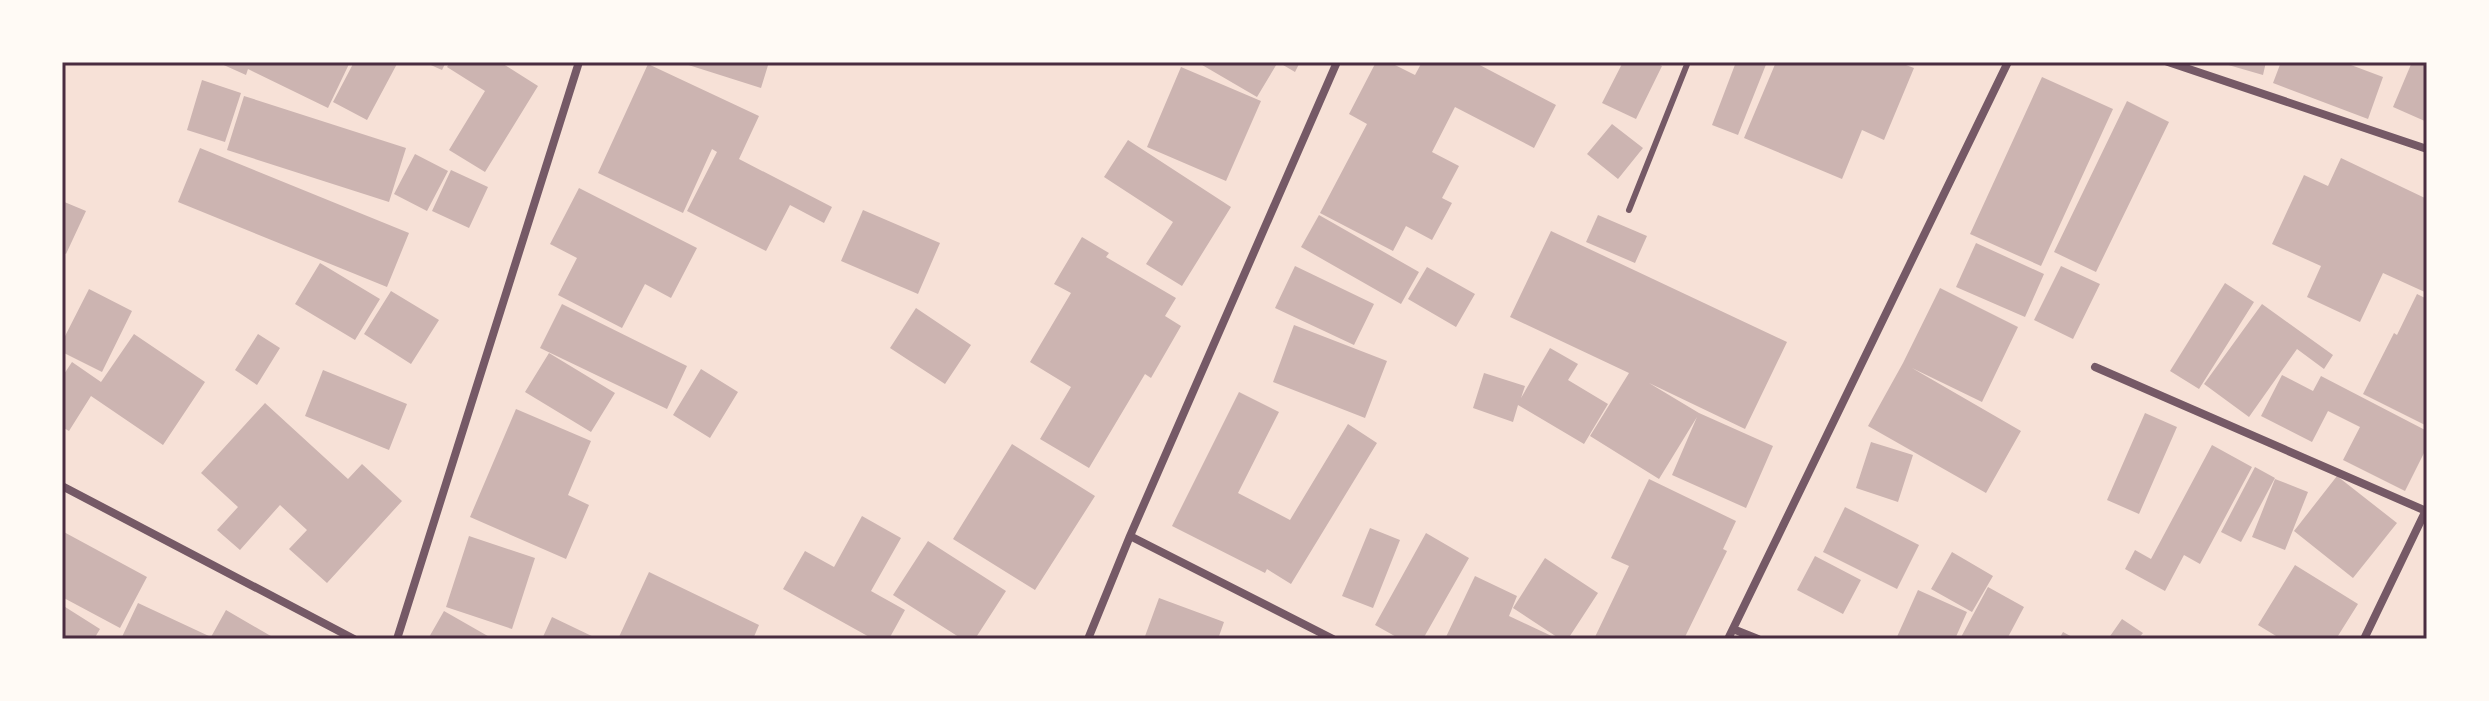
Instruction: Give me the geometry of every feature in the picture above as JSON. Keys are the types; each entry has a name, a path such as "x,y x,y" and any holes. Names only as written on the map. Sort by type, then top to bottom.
{"street":[{"path":"397,639 579,62"},
{"path":"1088,639 1337,62"},
{"path":"1728,639 2008,62"},
{"path":"2168,62 2427,149"},
{"path":"2095,367 2426,509 2364,639"},
{"path":"62,486 354,639"},
{"path":"1130,536 1333,639"},
{"path":"1733,629 1758,639"}],"lane":[{"path":"1629,210 1688,62"}],"building":[{"path":"217,62 350,62 328,108 248,69 246,75"},
{"path":"354,62 398,62 367,120 333,102"},
{"path":"424,62 446,62 442,70"},
{"path":"450,62 500,62 538,86 485,172 449,150 485,91 447,67"},
{"path":"679,62 769,62 761,88"},
{"path":"1197,62 1278,62 1257,97"},
{"path":"1278,62 1300,62 1295,72"},
{"path":"1376,62 1389,62 1415,75 1422,62 1474,62 1556,105 1534,148 1455,107 1432,152 1459,166 1442,198 1452,203 1432,240 1406,226 1393,251 1320,213 1367,124 1349,114"},
{"path":"1623,62 1654,62 1662,66 1636,119 1602,103"},
{"path":"1736,62 1767,62 1738,135 1712,125"},
{"path":"1776,62 1898,62 1914,68 1884,140 1862,130 1842,179 1744,138"},
{"path":"2218,62 2266,62 2263,75"},
{"path":"2281,62 2343,62 2383,77 2368,119 2273,83"},
{"path":"2412,62 2427,62 2427,122 2393,107"},
{"path":"648,64 759,116 739,159 832,207 824,223 790,205 766,251 687,211 717,152 712,149 683,213 598,173"},
{"path":"1181,67 1261,101 1226,181 1147,147"},
{"path":"2042,77 2113,109 2041,266 1970,234"},
{"path":"202,80 241,93 225,142 187,130"},
{"path":"244,96 406,148 389,202 227,150"},
{"path":"2127,101 2169,122 2096,272 2054,252"},
{"path":"1612,124 1643,148 1618,179 1587,154"},
{"path":"1128,140 1231,207 1182,286 1146,264 1173,222 1104,177"},
{"path":"200,148 409,233 387,287 178,202"},
{"path":"415,154 448,171 427,211 394,194"},
{"path":"2341,158 2427,199 2427,293 2383,273 2360,322 2307,297 2321,266 2272,244 2304,175 2328,186"},
{"path":"451,170 488,187 469,228 432,211"},
{"path":"579,188 697,248 671,298 645,284 622,328 558,295 577,258 550,244"},
{"path":"62,201 86,211 66,254 62,252"},
{"path":"863,210 940,243 918,294 841,261"},
{"path":"1319,215 1419,272 1401,304 1301,247"},
{"path":"1598,215 1647,236 1635,263 1586,242"},
{"path":"1551,231 1787,342 1745,429 1649,383 1699,413 1773,446 1746,508 1672,475 1697,417 1659,479 1590,436 1629,373 1510,317"},
{"path":"1082,237 1109,253 1106,257 1176,298 1165,316 1181,326 1151,378 1145,374 1089,468 1040,439 1071,387 1030,362 1071,293 1054,284"},
{"path":"1976,243 2044,274 2025,317 1956,287"},
{"path":"320,263 380,299 355,340 295,304"},
{"path":"1295,266 1374,304 1354,345 1275,308"},
{"path":"2061,266 2100,284 2073,339 2034,320"},
{"path":"1427,267 1475,294 1456,327 1408,299"},
{"path":"2225,283 2254,302 2199,389 2170,371"},
{"path":"1940,288 2018,327 1982,402 1912,368 2021,431 1986,493 1868,426"},
{"path":"89,289 132,311 102,372 62,352 62,342"},
{"path":"391,291 439,320 411,364 364,334"},
{"path":"2417,294 2427,299 2427,426 2363,394"},
{"path":"562,304 687,366 667,409 540,348"},
{"path":"2262,304 2333,355 2324,369 2297,349 2249,417 2204,384"},
{"path":"916,308 971,345 945,384 890,348"},
{"path":"1294,325 1387,361 1365,418 1273,382"},
{"path":"134,334 205,382 163,445 91,396 69,431 62,427 62,377 72,362 101,382"},
{"path":"258,334 280,348 257,385 235,370"},
{"path":"1550,348 1578,364 1568,380 1608,404 1584,444 1518,405 1513,422 1473,408 1484,373 1525,386 1521,398"},
{"path":"549,353 615,393 591,432 525,392"},
{"path":"701,369 738,392 710,438 673,415"},
{"path":"323,370 407,404 389,450 305,416"},
{"path":"2282,375 2313,391 2321,376 2427,431 2427,447 2405,491 2343,460 2360,427 2328,411 2312,442 2261,416"},
{"path":"1239,392 1279,412 1238,493 1290,520 1348,424 1377,443 1291,584 1267,569 1265,573 1172,526"},
{"path":"265,403 348,479 362,464 402,501 327,583 289,549 307,530 280,505 240,550 217,530 238,507 201,473"},
{"path":"516,409 591,441 568,495 589,505 566,559 470,517"},
{"path":"2145,413 2177,427 2139,514 2107,500"},
{"path":"1871,442 1913,455 1898,502 1856,488"},
{"path":"1012,444 1095,496 1035,590 953,539"},
{"path":"2212,445 2252,467 2200,564 2184,555 2165,591 2125,569 2135,550 2151,559"},
{"path":"2255,467 2275,478 2241,542 2221,532"},
{"path":"2337,476 2397,523 2353,578 2294,531"},
{"path":"1649,479 1736,521 1723,549 1727,551 1684,639 1594,639 1629,566 1611,558"},
{"path":"2275,479 2308,492 2285,550 2252,537"},
{"path":"1845,507 1919,545 1897,589 1823,552"},
{"path":"862,516 901,538 871,591 905,610 889,639 873,639 783,589 805,551 834,567"},
{"path":"1370,528 1400,540 1373,608 1342,596"},
{"path":"62,531 147,577 120,628 62,597"},
{"path":"1426,533 1469,558 1423,639 1400,639 1375,625"},
{"path":"469,536 535,558 512,629 446,607"},
{"path":"928,541 1006,591 975,639 962,639 893,595"},
{"path":"1952,552 1993,576 1972,612 1931,589"},
{"path":"1815,556 1861,580 1843,614 1797,590"},
{"path":"1545,558 1598,593 1568,639 1560,639 1513,608"},
{"path":"2295,565 2358,604 2336,639 2281,639 2258,625"},
{"path":"649,572 759,625 753,639 618,639"},
{"path":"1475,576 1517,596 1509,616 1558,639 1445,639"},
{"path":"1988,587 2024,607 2007,639 1960,639"},
{"path":"1918,590 1967,612 1955,639 1896,639"},
{"path":"1159,598 1224,622 1218,639 1144,639"},
{"path":"138,603 211,637 226,610 276,639 121,639"},
{"path":"62,605 100,629 94,639 62,639"},
{"path":"444,611 493,639 428,639"},
{"path":"552,617 598,639 542,639"},
{"path":"2122,619 2143,633 2138,639 2108,639"},
{"path":"2063,632 2076,639 2059,639"}]}
